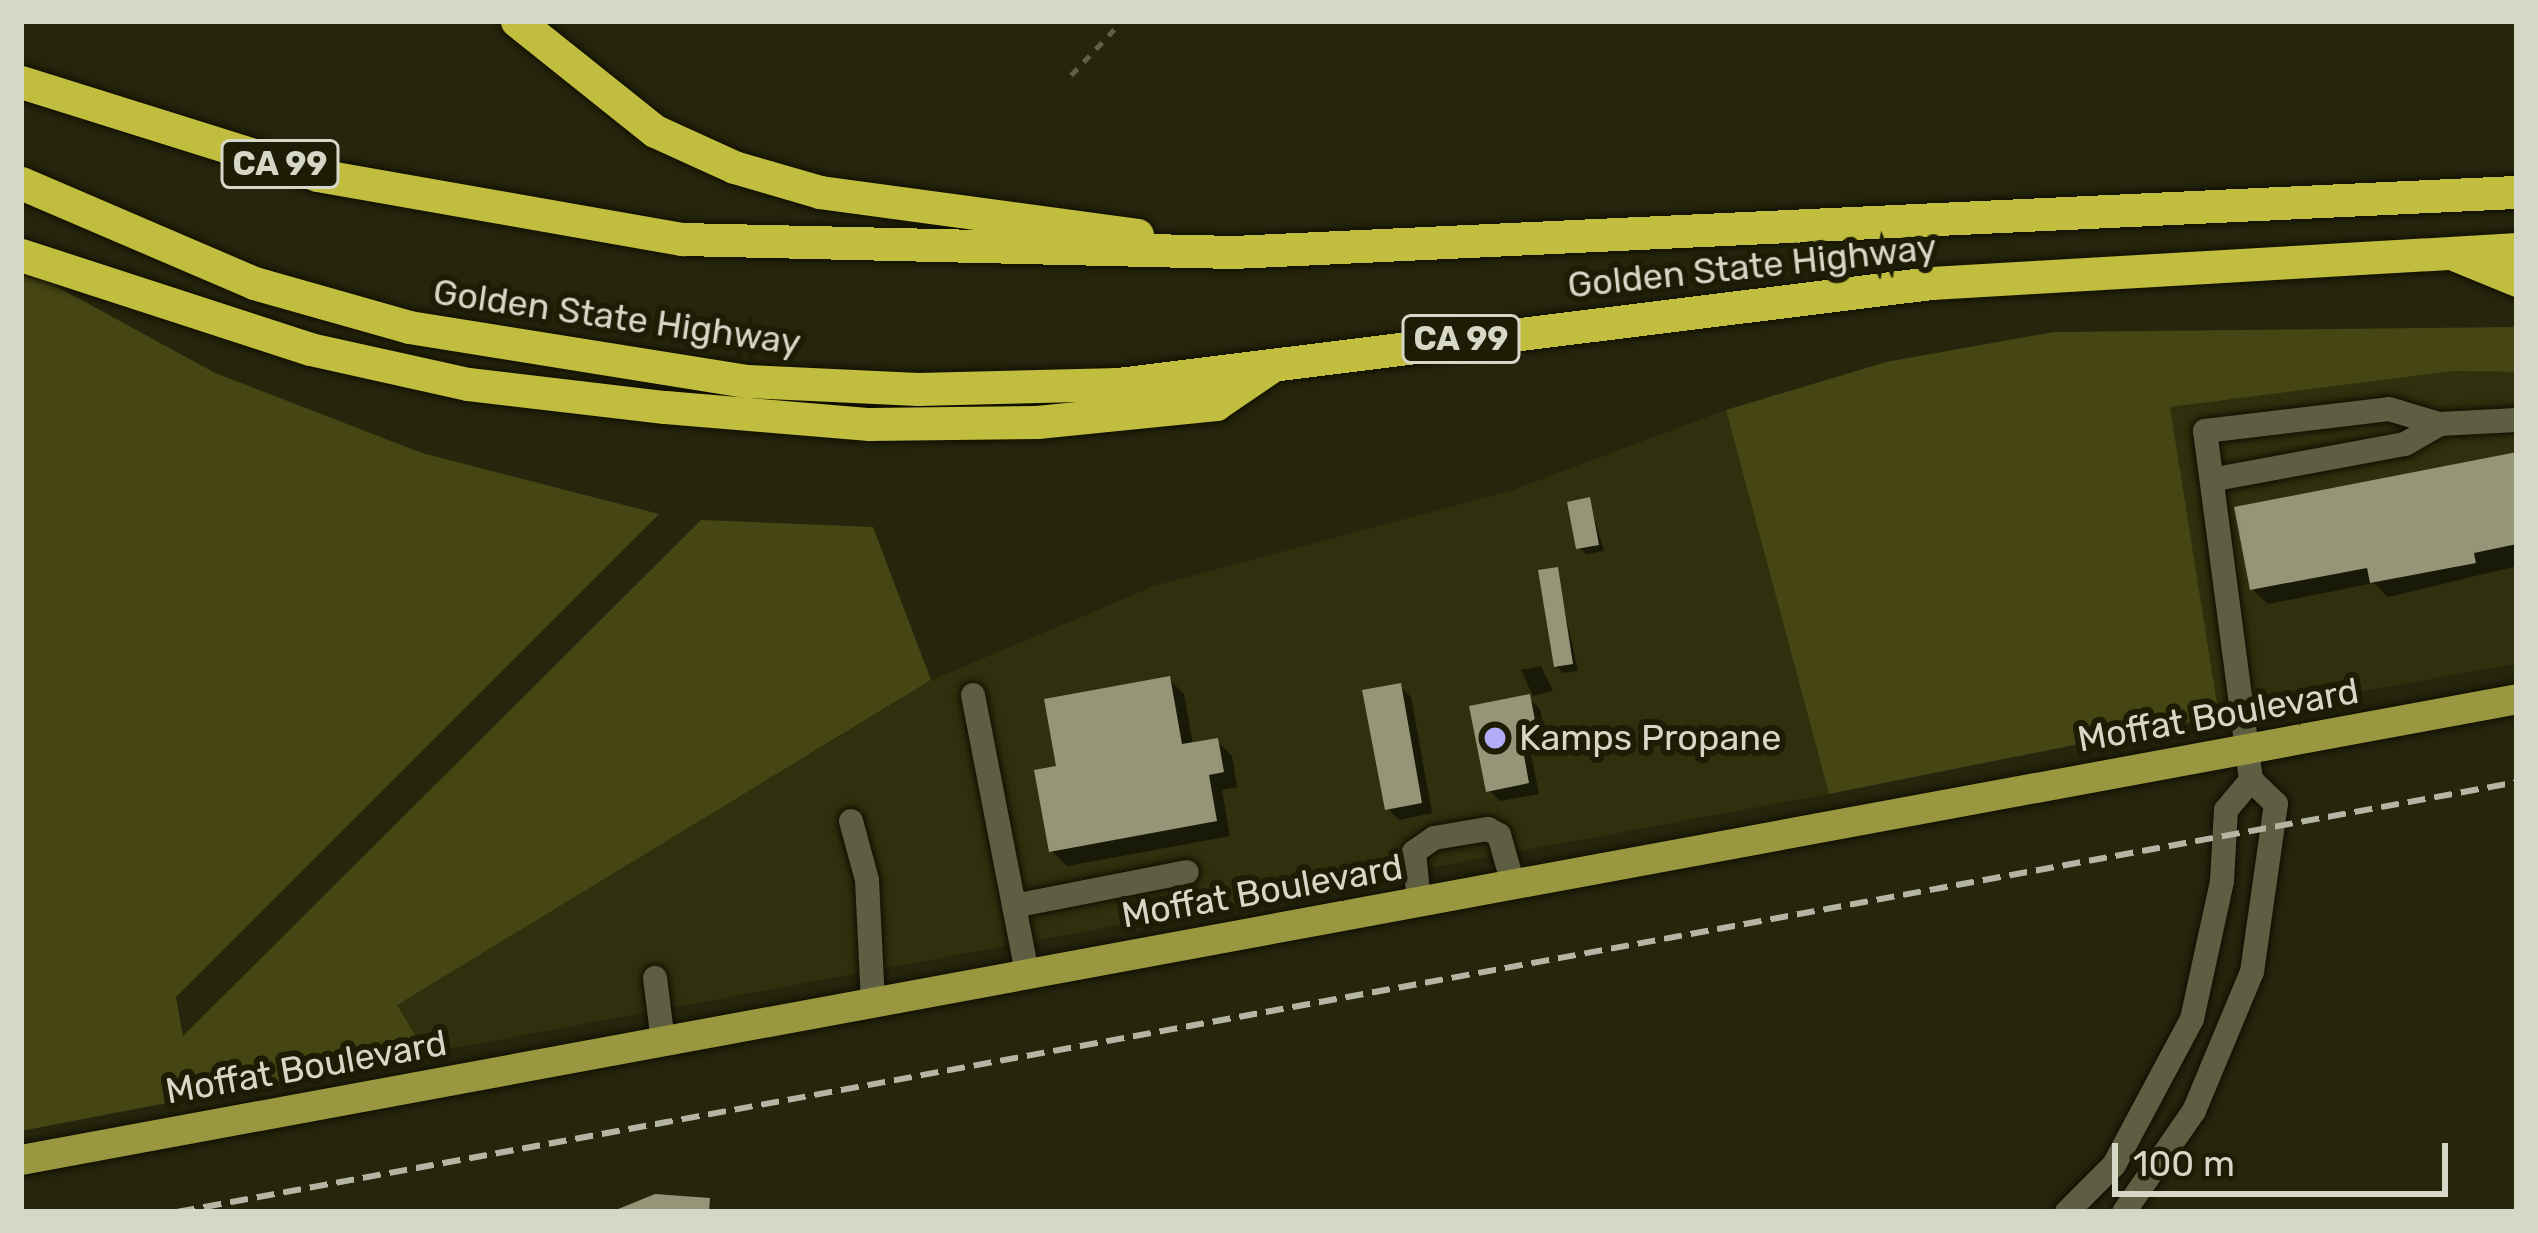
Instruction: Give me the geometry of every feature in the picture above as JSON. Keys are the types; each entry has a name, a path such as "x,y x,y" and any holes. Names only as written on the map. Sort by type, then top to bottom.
{"highway":[{"path":"517,21 656,131 734,166 820,191 1233,252"},
{"name":"Golden State Highway","path":"21,82 318,175 569,224 682,238 1233,252 2517,192"},
{"path":"2329,201 2517,169"},
{"name":"Golden State Highway","path":"21,183 254,283 409,327 747,381 918,389 1118,384 1931,283 2517,249"},
{"path":"2443,250 2517,280"},
{"path":"21,255 310,349 468,384 688,409 869,424 1036,422 1216,404 1275,364"}],"main road":[{"name":"Moffat Boulevard","path":"21,1160 1513,884 2248,764 2517,699"}],"street":[{"path":"2124,1212 2194,1111 2252,972 2276,804 2248,764 2216,479 2205,431 2389,409 2439,424 2517,420"},
{"path":"2216,479 2405,445 2439,424"},
{"path":"973,695 1028,974"},
{"path":"2067,1212 2114,1165 2192,1019 2222,881 2226,810 2248,764"},
{"path":"851,821 867,880 873,1002"},
{"path":"1419,902 1414,852 1434,838 1488,829 1499,835 1513,884"},
{"path":"1014,906 1187,872"},
{"path":"655,978 663,1041"}],"path":[{"path":"1071,75 1122,21"}],"shaded area":[{"path":"21,267 215,373 422,453 659,514 176,997 183,1036 701,520 873,527 931,680 397,1005 426,1053 21,1131"},
{"path":"2517,327 2517,372 2453,371 2170,407 2219,716 1829,794 1726,410 1886,362 2054,332"},
{"path":"2453,371 2517,372 2517,664 2219,716 2170,407"},
{"path":"1726,410 1829,794 427,1053 396,1005 932,680 1154,586 1513,490"}],"building":[{"path":"2517,452 2517,544 2474,553 2476,563 2370,583 2367,568 2250,590 2234,507"},
{"path":"1590,497 1599,545 1576,549 1567,502"},
{"path":"1558,567 1573,664 1554,667 1538,570"},
{"path":"1170,676 1182,744 1218,738 1224,772 1209,775 1217,821 1049,852 1034,770 1056,766 1044,699"},
{"path":"1401,683 1422,803 1385,810 1362,690"},
{"path":"1530,694 1538,736 1521,739 1529,783 1486,792 1469,706"},
{"path":"655,1194 710,1198 709,1212 611,1212"}],"railway":[{"path":"177,1212 2517,782"}],"place":[{"name":"Kamps Propane","path":"1495,738"}]}
